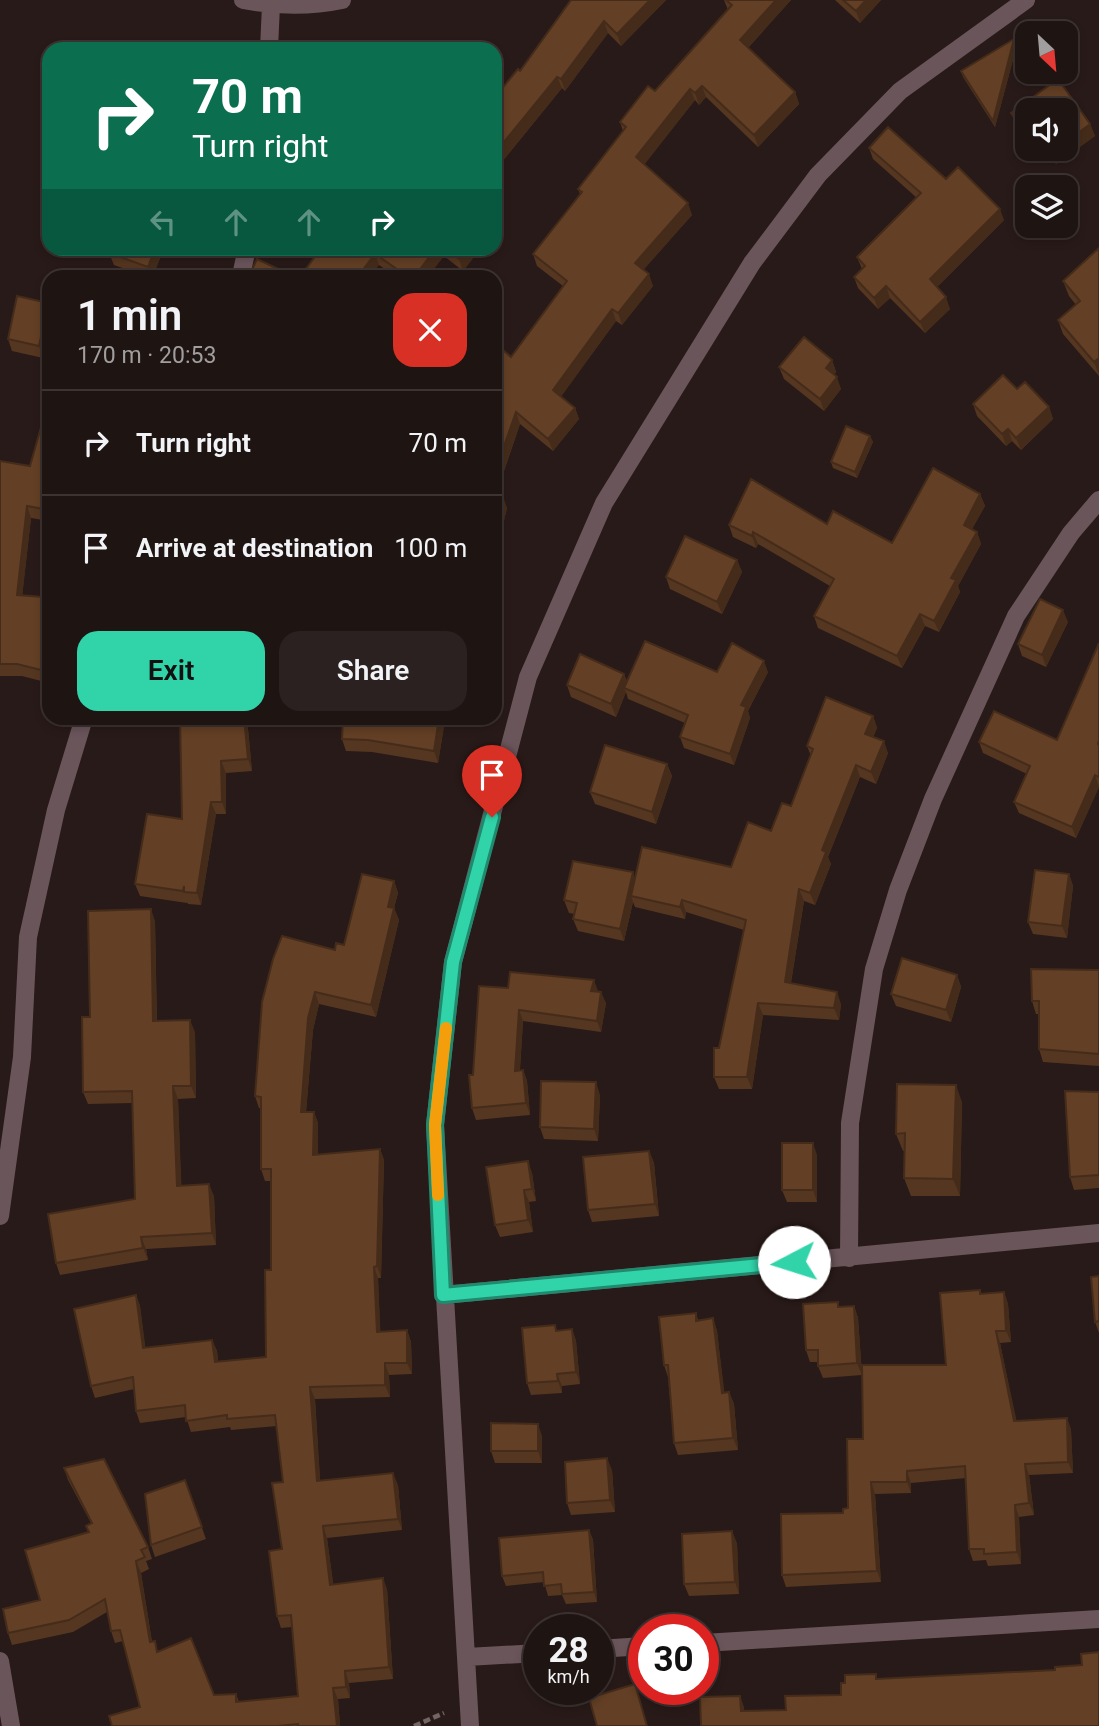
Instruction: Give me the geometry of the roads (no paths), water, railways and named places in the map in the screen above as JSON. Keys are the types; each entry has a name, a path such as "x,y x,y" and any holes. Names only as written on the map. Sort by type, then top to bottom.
{"street":[{"path":"243,0 271,5 322,4 342,0"},
{"path":"470,1726 435,1125 453,962 528,677 604,503 752,263 818,175 900,91 1026,0"},
{"path":"270,42 271,5"},
{"path":"849,1258 850,1123 854,1087 874,969 898,890 933,799 1016,616 1071,533 1099,500"},
{"path":"0,1216 22,1057 28,937 56,810 82,725"},
{"path":"443,1295 1099,1233"},
{"path":"719,1642 1099,1619"},
{"path":"467,1657 523,1654"},
{"path":"0,1661 11,1726"}]}
